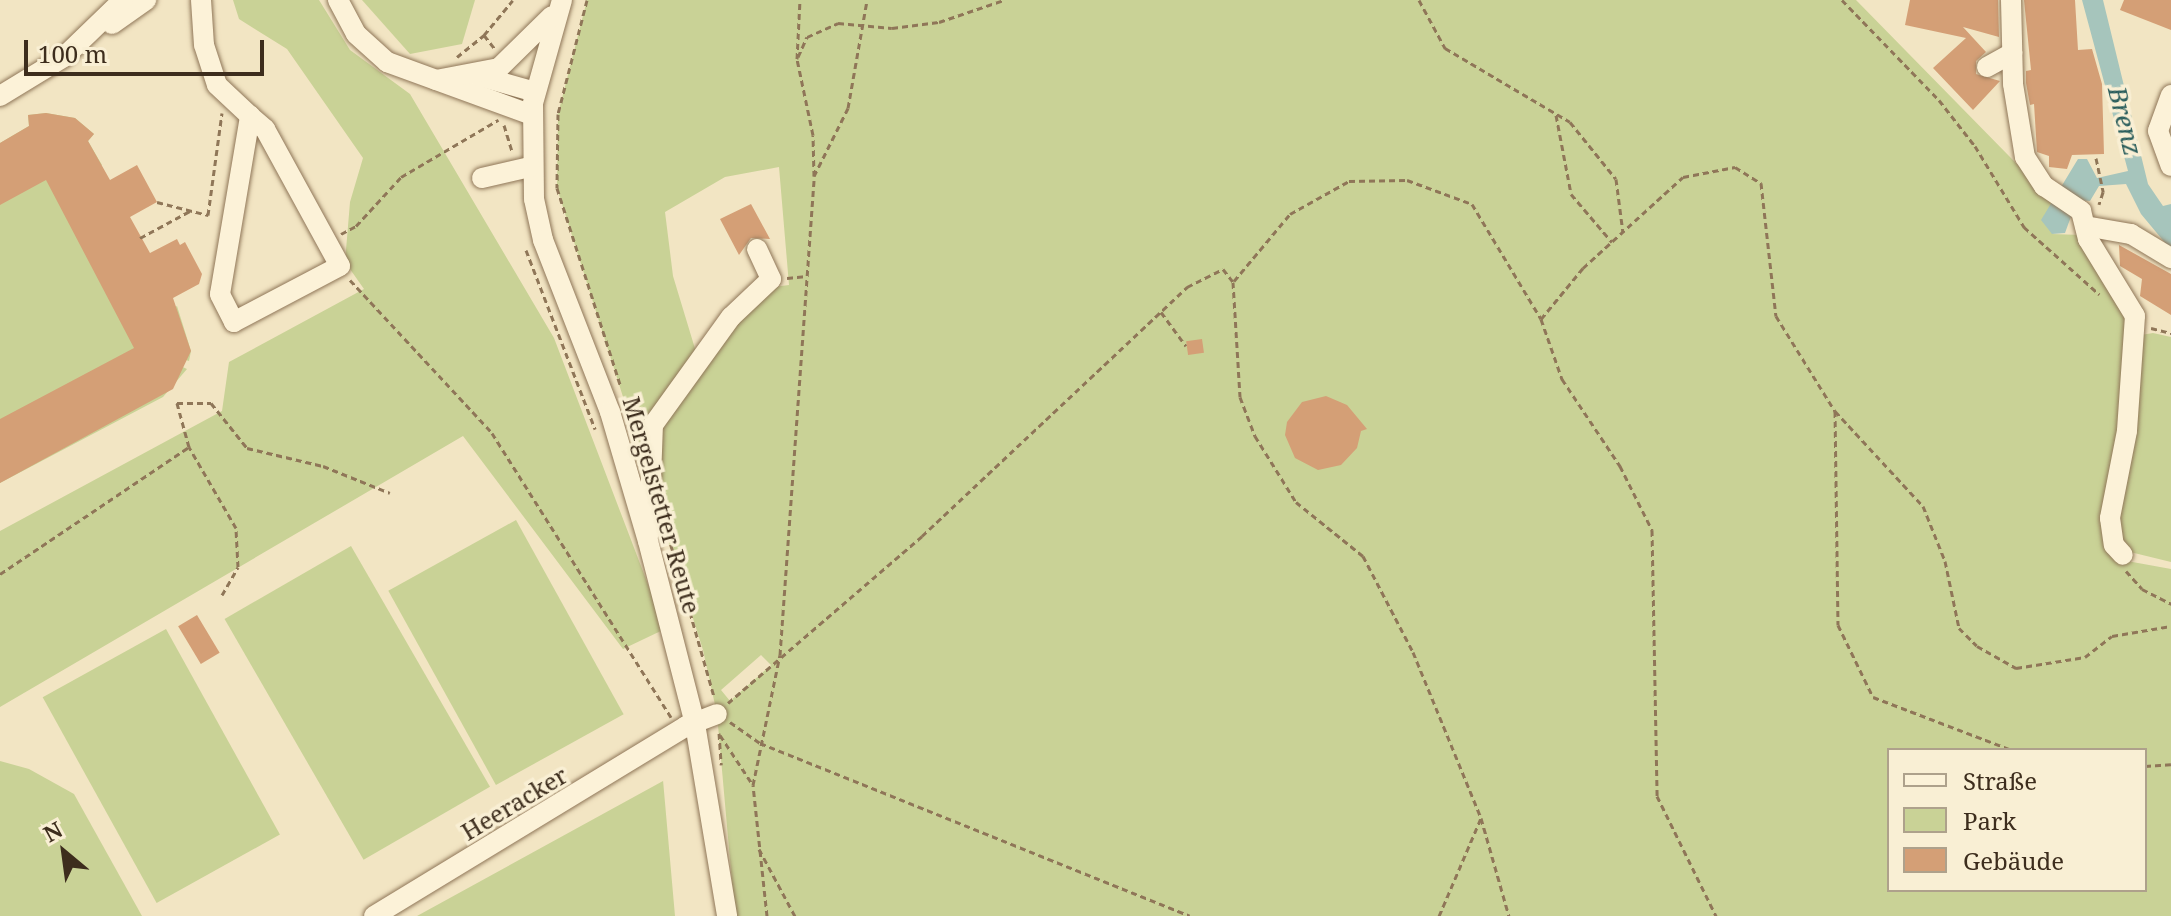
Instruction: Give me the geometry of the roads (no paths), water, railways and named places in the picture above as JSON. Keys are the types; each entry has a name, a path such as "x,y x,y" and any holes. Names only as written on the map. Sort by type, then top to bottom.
{"street":[{"path":"0,96 66,55 129,5 146,0"},
{"path":"201,0 204,45 217,85 265,129 340,266 234,322 220,294 250,116"},
{"path":"338,0 356,34 372,52 407,72 532,115"},
{"path":"2011,0 2012,53 2022,147 2031,168 2065,200 2085,226 2091,245 2128,298 2136,325 2110,529 2123,555"},
{"path":"436,81 479,76 512,59 560,5"},
{"name":"Mergelstetter Reute","path":"560,5 535,92 522,168 543,240 610,412 648,541 727,916"},
{"path":"1987,67 2012,53"},
{"path":"479,76 535,92"},
{"path":"2171,95 2158,131 2171,166"},
{"path":"482,178 522,168"},
{"path":"2085,226 2131,234 2171,258"},
{"path":"648,541 654,493 653,425 731,317 771,279 757,249"},
{"name":"Heeracker","path":"374,916 687,727 718,723"}],"water":[{"name":"Brenz","path":"2082,0 2103,0 2148,184 2163,206 2171,204 2171,250 2141,214 2126,184 2099,186 2090,201 2077,200 2065,233 2052,234 2041,220 2078,159 2087,159 2097,178 2128,171"}]}
